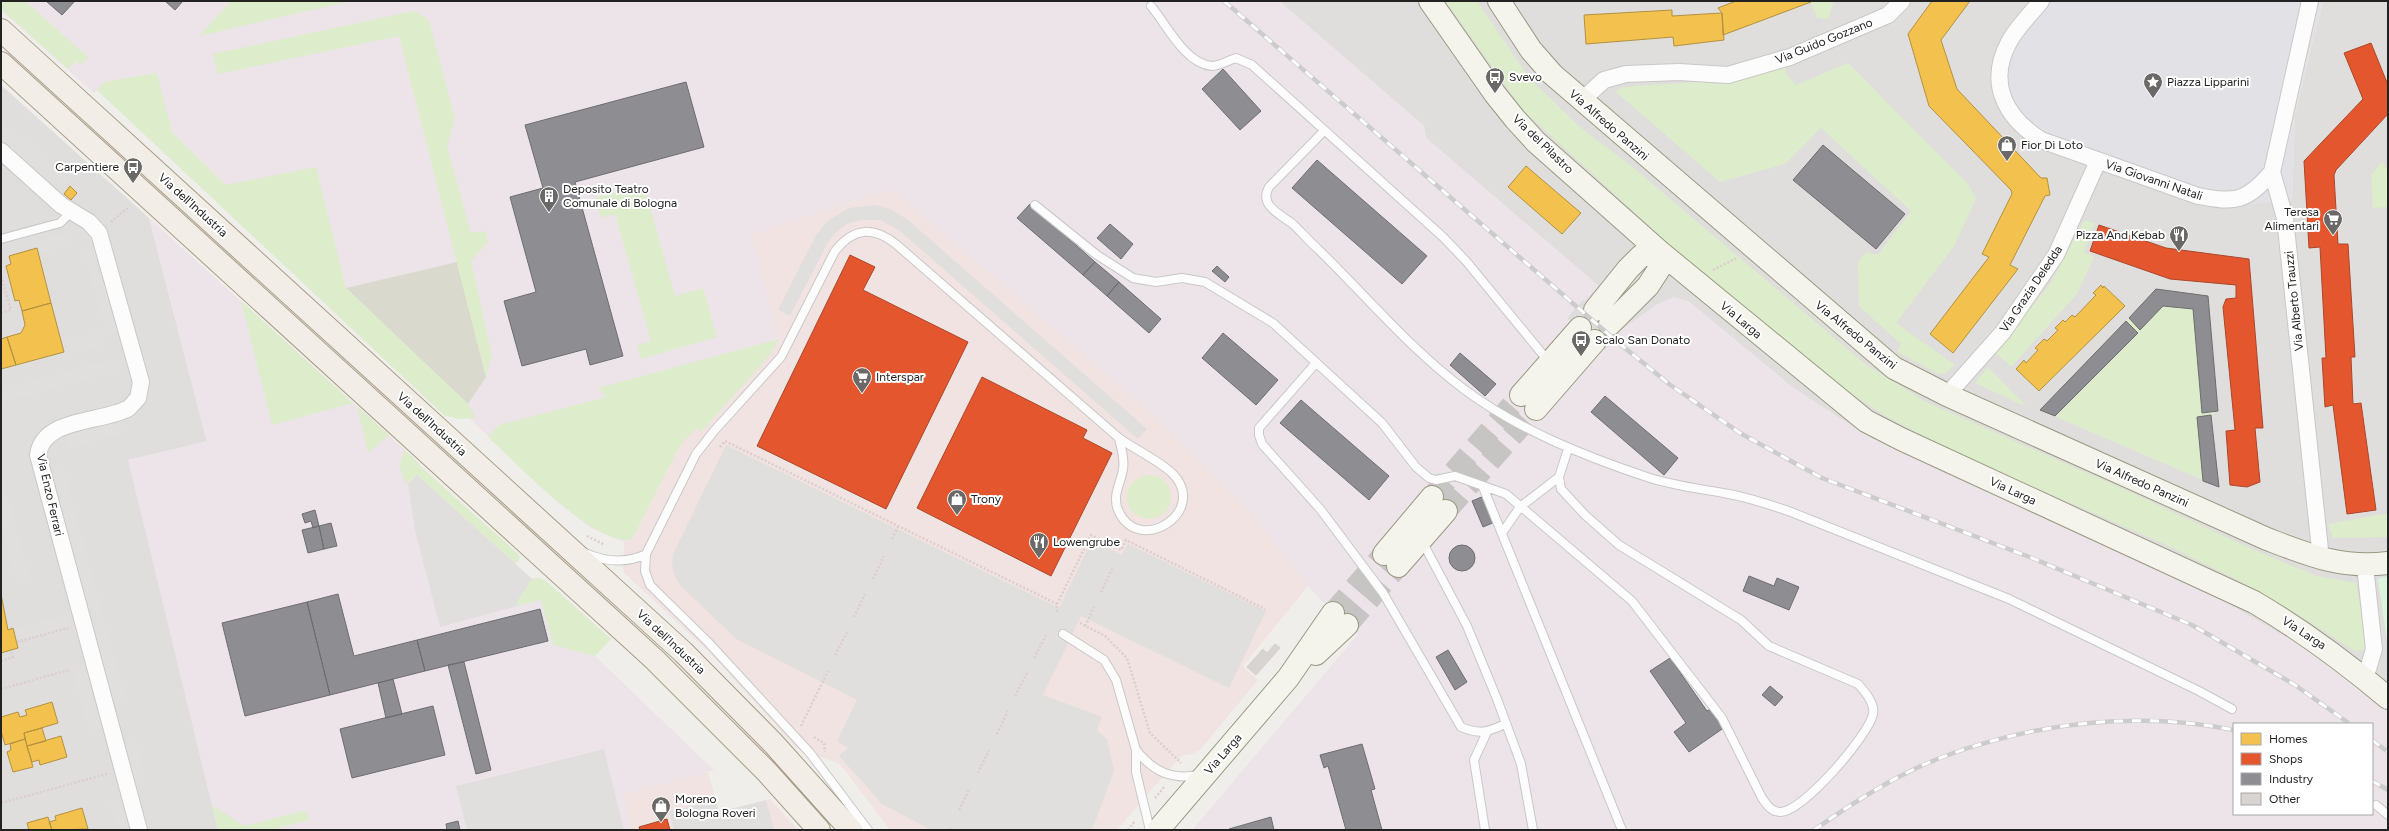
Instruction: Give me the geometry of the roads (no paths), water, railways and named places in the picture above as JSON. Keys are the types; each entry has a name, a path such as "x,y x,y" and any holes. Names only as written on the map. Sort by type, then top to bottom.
{"main road":[{"name":"Via dell'Industria","path":"1,30 565,544 718,686 851,830"},
{"name":"Via dell'Industria","path":"1,63 655,660 767,772 819,830"}],"street":[{"name":"Via del Pilastro","path":"1430,1 1514,119 1536,142 1660,252"},
{"name":"Via Alfredo Panzini","path":"1499,1 1531,50 1552,74 1581,101 1872,351 1894,368 1947,395 2267,539 2321,559 2365,566 2388,564"},
{"name":"Via Guido Gozzano","path":"1581,101 1604,80 1626,74 1679,72 1728,75 1790,57 1888,15 1902,1"},
{"path":"2041,1 2010,40 2003,55 1999,78 2001,94 2009,114 2024,130 2041,140 2098,161"},
{"name":"Via Alberto Trauzzi","path":"2310,1 2272,172 2285,218 2321,559"},
{"name":"Via Enzo Ferrari","path":"1,151 71,212 89,222 102,238 140,373 141,391 135,403 123,411 52,431 42,441 38,455 139,830"},
{"name":"Via Giovanni Natali","path":"2098,161 2198,196 2220,200 2242,198 2258,189 2272,172"},
{"name":"Via Grazia Deledda","path":"1947,395 2002,332 2056,255 2098,161"},
{"path":"1603,317 1628,269 1641,256 1660,252"},
{"name":"Via Larga","path":"1660,252 1866,421 1901,439 2254,602 2297,627 2366,679 2388,698"},
{"path":"1587,335 1528,402 1550,362 1587,335"},
{"path":"1439,504 1422,540 1391,560 1439,504"},
{"path":"2365,566 2374,649 2366,679"},
{"name":"Via Larga","path":"1158,830 1340,619"}],"lane":[{"path":"1151,6 1184,51 1200,63 1213,66 1236,58 1252,65 1447,242 1550,362"},
{"path":"1324,131 1269,187 1266,192 1266,200 1273,210 1292,224 1398,331 1464,390 1488,405 1568,449 1649,478 1757,501 1791,512 2009,599 2045,615 2097,644 2200,691 2232,709"},
{"path":"1035,205 1121,272 1133,278 1156,282 1182,278 1205,282 1272,323 1382,423 1416,467 1429,478 1436,480 1455,476 1470,480 1484,487 1506,494 1632,602 1722,718 1762,798 1770,810 1781,812 1790,809 1824,782 1855,744 1873,714 1871,702 1866,692 1858,684 1769,646 1741,620 1619,545 1586,515 1561,489 1559,477 1568,449"},
{"path":"1,239 53,226 66,218 71,212"},
{"path":"868,830 810,753 708,642 650,585 645,571 646,554 696,454 781,357 835,251 848,238 863,232 874,232 886,236 1119,438 1172,473 1179,483 1182,494 1181,506 1176,516 1168,524 1157,529 1140,529 1125,520 1118,511 1115,500 1117,488 1124,467 1119,438"},
{"path":"1316,362 1259,428 1259,435 1262,444 1321,510 1383,592 1461,727 1470,731 1487,732 1505,724"},
{"path":"1502,533 1520,507 1559,477"},
{"path":"1484,487 1622,830"},
{"path":"1422,540 1466,626 1497,698 1505,724 1521,764 1533,830"},
{"path":"565,544 594,557 607,560 625,561 646,554"},
{"path":"1063,634 1099,656 1111,669 1136,750 1136,772 1150,830"},
{"path":"1485,830 1474,760 1487,732"},
{"path":"1136,750 1146,763 1166,776 1186,778 1206,774"},
{"path":"2376,805 2388,815"}],"tunnel":[{"path":"1432,497 1521,395"},
{"path":"1446,511 1536,409"},
{"path":"1333,613 1384,554"},
{"path":"1347,625 1398,566"}],"railway":[{"path":"1224,1 1614,339 1669,384 1740,433 1822,478 2032,558 2192,625 2295,685 2349,723"},
{"path":"1814,830 1862,798 1913,770 1948,755 2018,734 2090,723 2126,721 2162,721 2198,724 2233,730"},
{"path":"2373,741 2388,752"},
{"path":"2373,782 2388,790"}],"place":[{"name":"Svevo","path":"1495,94"},
{"name":"Piazza Lipparini","path":"2153,99"},
{"name":"Fior Di Loto","path":"2007,162"},
{"name":"Carpentiere","path":"133,184"},
{"name":"Deposito Teatro Comunale di Bologna","path":"549,213"},
{"name":"Teresa Alimentari","path":"2333,236"},
{"name":"Pizza And Kebab","path":"2179,252"},
{"name":"Scalo San Donato","path":"1581,357"},
{"name":"Interspar","path":"862,394"},
{"name":"Trony","path":"957,516"},
{"name":"Lowengrube","path":"1039,559"},
{"name":"Moreno Bologna Roveri","path":"661,823"}]}
